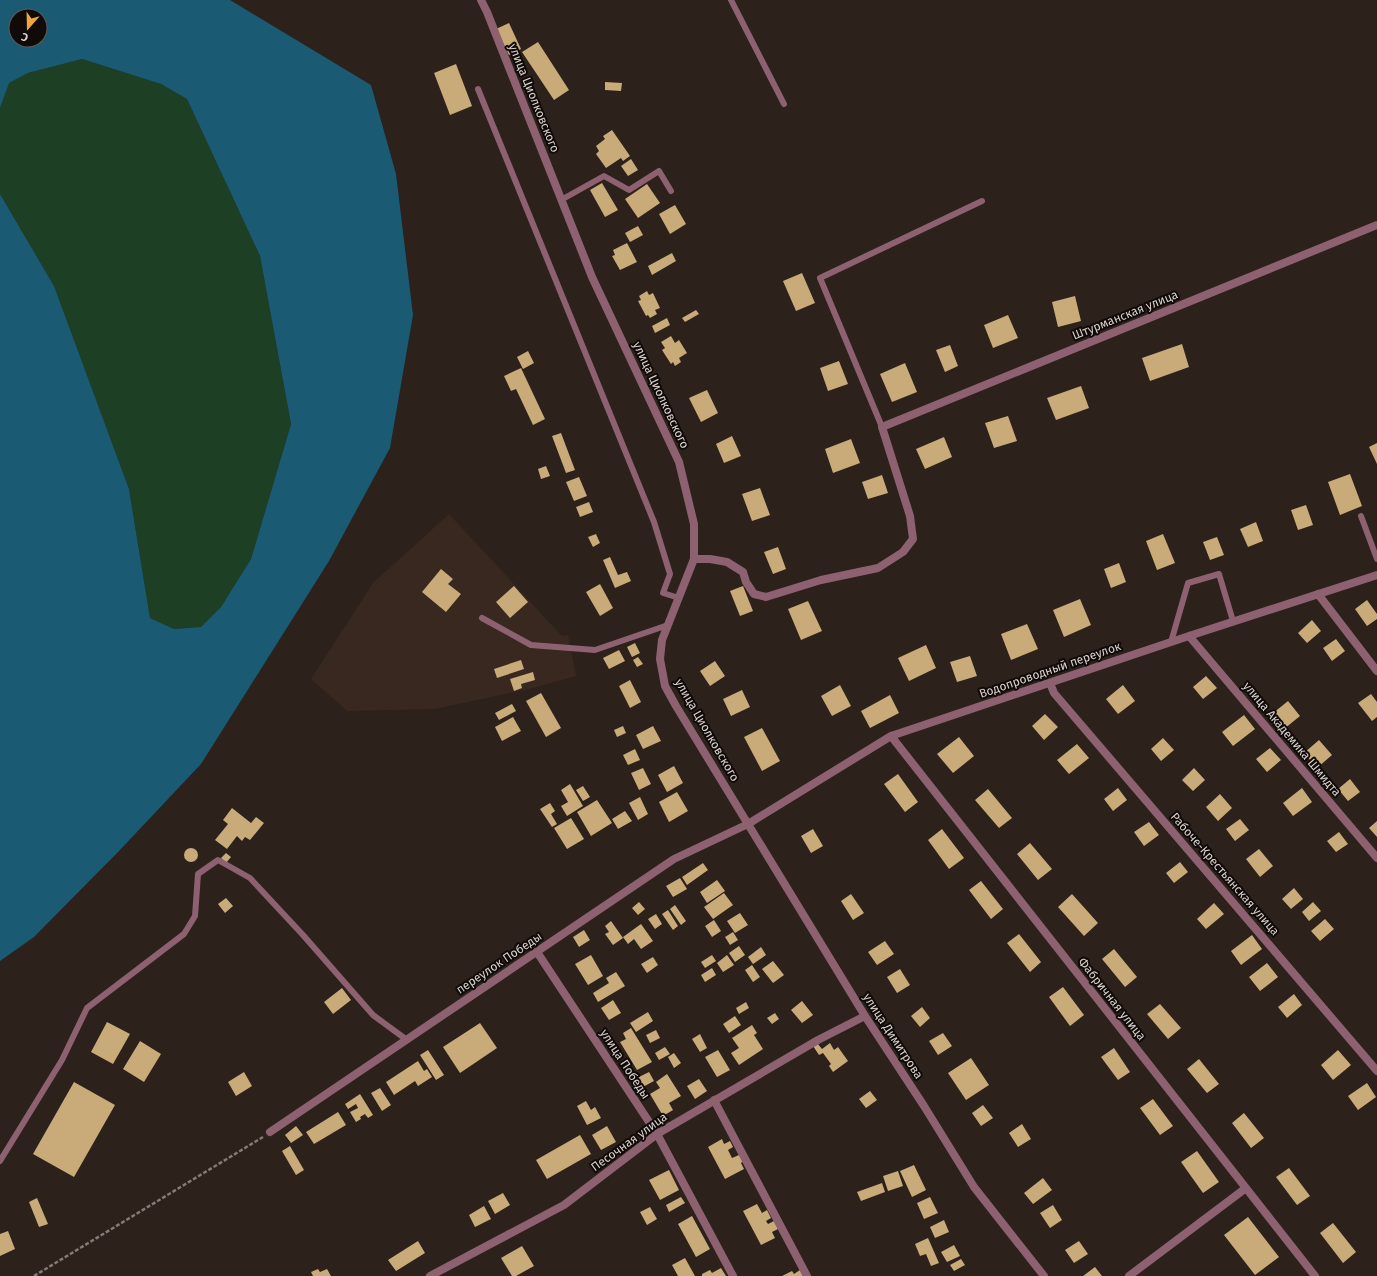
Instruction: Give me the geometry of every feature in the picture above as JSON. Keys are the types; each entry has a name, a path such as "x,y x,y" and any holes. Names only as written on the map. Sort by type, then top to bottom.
{"street":[{"name":"улица Циолковского","path":"481,0 592,277 679,462 694,524 694,559 662,640 660,659 665,686 734,800"},
{"name":"Штурманская улица","path":"882,428 1377,225"},
{"path":"694,559 710,559 727,562 743,572 746,582 754,594 766,597 821,580 878,568 903,552 913,539 910,516 882,428"},
{"name":"Водопроводный переулок","path":"748,824 891,736 1050,682 1377,575"},
{"path":"1318,594 1377,671"},
{"name":"улица Академика Шмидта","path":"1189,636 1377,858"},
{"name":"Рабоче-Крестьянская улица","path":"1050,682 1054,693 1377,1071"},
{"name":"Фабричная улица","path":"891,736 1315,1276"},
{"name":"улица Димитрова","path":"734,800 865,1016 924,1106 974,1187 1044,1276"},
{"name":"переулок Победы","path":"270,1132 674,859 748,824"},
{"name":"улица Победы","path":"537,952 657,1134 733,1276"},
{"name":"Песочная улица","path":"430,1276 564,1205 657,1134 818,1040 865,1016"},
{"path":"714,1100 807,1276"},
{"path":"1129,1276 1246,1188"}],"lane":[{"path":"731,0 784,104"},
{"path":"478,89 654,522 670,574 663,593 679,598"},
{"path":"561,200 604,176 629,190 659,171 671,191"},
{"path":"882,428 820,278 982,202"},
{"path":"1361,516 1377,559"},
{"path":"1171,642 1188,583 1219,574 1233,622"},
{"path":"482,618 531,644 595,650 668,625"},
{"path":"0,1161 62,1060 87,1008 184,934 194,916 198,874 218,860 250,878 303,935 373,1015 407,1040"}],"path":[{"path":"34,1276 270,1132"}],"shaded area":[{"path":"449,514 562,636 568,635 576,676 533,688 435,709 347,711 311,679 373,583"}],"green space":[{"path":"82,59 161,84 187,99 260,256 291,424 251,559 221,607 201,627 174,629 150,618 129,489 54,286 0,194 0,108 8,83 28,73"}],"water":[{"path":"0,0 230,0 371,85 396,174 413,315 390,448 329,561 201,764 119,851 34,937 0,961 0,194 54,286 129,489 150,618 174,629 201,627 221,607 251,559 291,424 260,256 187,99 161,84 82,59 28,73 9,83 0,108"}],"building":[{"path":"509,23 521,49 509,55 496,29"},
{"path":"538,42 569,90 554,100 522,52"},
{"path":"456,64 472,106 450,115 434,73"},
{"path":"605,82 622,83 621,91 605,90"},
{"path":"612,130 630,156 623,161 621,158 606,168 596,154 599,151 596,146 605,139 603,136"},
{"path":"631,159 638,170 628,176 621,166"},
{"path":"602,183 618,210 605,217 590,190"},
{"path":"647,184 660,203 638,218 625,199"},
{"path":"675,205 686,224 670,234 659,214"},
{"path":"638,226 643,235 630,242 625,233"},
{"path":"627,243 637,262 620,270 612,256 615,255 613,250"},
{"path":"672,253 676,261 652,275 648,266"},
{"path":"802,273 815,303 796,311 783,281"},
{"path":"647,291 649,295 653,293 660,308 655,310 657,314 650,318 648,315 646,316 638,301 641,300 639,296"},
{"path":"1075,296 1081,321 1058,327 1052,302"},
{"path":"696,310 699,314 685,322 682,318"},
{"path":"1008,315 1018,338 993,348 984,325"},
{"path":"667,318 670,325 655,333 652,326"},
{"path":"671,336 675,343 679,340 687,353 679,358 681,362 675,366 673,362 671,364 662,350 665,348 661,342"},
{"path":"1182,344 1189,367 1150,381 1142,358"},
{"path":"950,345 958,366 945,372 936,350"},
{"path":"528,351 534,363 523,369 517,357"},
{"path":"839,361 848,384 828,391 820,368"},
{"path":"905,363 917,392 892,402 880,374"},
{"path":"521,368 545,419 533,425 516,389 511,391 504,376"},
{"path":"1081,386 1089,408 1056,420 1047,398"},
{"path":"707,390 718,413 701,422 689,398"},
{"path":"1008,416 1017,441 994,448 985,423"},
{"path":"561,433 575,470 566,473 552,436"},
{"path":"732,436 741,456 724,463 716,444"},
{"path":"944,437 952,457 925,469 916,449"},
{"path":"851,439 860,463 833,473 825,449"},
{"path":"1377,443 1377,464 1369,447"},
{"path":"546,466 550,476 541,479 538,469"},
{"path":"1350,474 1362,506 1340,515 1328,482"},
{"path":"882,475 888,493 868,499 862,482"},
{"path":"579,477 587,496 574,501 566,482"},
{"path":"760,488 770,515 752,521 742,494"},
{"path":"589,502 593,512 580,517 576,507"},
{"path":"1306,505 1313,525 1298,530 1291,510"},
{"path":"1256,522 1263,541 1248,547 1240,529"},
{"path":"596,534 600,543 593,547 588,537"},
{"path":"1163,534 1175,563 1157,570 1146,541"},
{"path":"1217,537 1224,555 1210,560 1203,542"},
{"path":"778,547 786,569 773,574 764,552"},
{"path":"610,557 618,575 627,572 631,581 615,588 603,560"},
{"path":"1119,563 1126,582 1111,588 1104,569"},
{"path":"441,569 453,579 448,584 461,594 446,612 422,592"},
{"path":"600,584 613,608 600,616 586,592"},
{"path":"514,586 528,602 510,618 496,602"},
{"path":"743,586 753,611 740,616 730,591"},
{"path":"1080,599 1091,625 1064,637 1053,610"},
{"path":"1367,600 1377,614 1377,619 1367,626 1355,609"},
{"path":"808,601 822,631 801,640 788,609"},
{"path":"1312,620 1321,631 1307,643 1298,633"},
{"path":"1027,624 1038,649 1011,660 1001,634"},
{"path":"1336,639 1345,651 1332,661 1323,648"},
{"path":"635,643 640,653 632,657 627,647"},
{"path":"926,645 936,668 909,681 898,658"},
{"path":"619,650 625,661 609,669 603,658"},
{"path":"970,656 977,676 957,682 950,662"},
{"path":"638,657 643,664 637,667 633,660"},
{"path":"521,660 524,669 497,678 494,669"},
{"path":"715,661 725,676 710,686 700,671"},
{"path":"533,672 535,680 521,684 522,688 514,691 510,679"},
{"path":"1206,676 1217,688 1203,699 1193,687"},
{"path":"630,680 641,702 630,708 619,686"},
{"path":"840,685 851,706 832,716 821,696"},
{"path":"1123,685 1135,701 1118,714 1106,699"},
{"path":"742,690 750,707 731,716 723,699"},
{"path":"541,693 561,728 546,737 526,701"},
{"path":"1371,694 1377,702 1377,717 1372,721 1358,703"},
{"path":"890,695 899,713 870,728 861,711"},
{"path":"1288,701 1300,716 1284,729 1272,714"},
{"path":"512,704 516,711 499,720 495,713"},
{"path":"1045,714 1058,727 1044,740 1032,726"},
{"path":"1244,715 1255,729 1233,746 1222,732"},
{"path":"513,717 521,731 502,741 495,727"},
{"path":"623,726 626,733 617,737 614,730"},
{"path":"653,726 661,741 643,749 636,735"},
{"path":"762,728 780,761 762,771 744,737"},
{"path":"959,737 974,756 953,773 937,754"},
{"path":"1163,738 1174,750 1161,761 1151,749"},
{"path":"1319,740 1332,755 1317,768 1304,753"},
{"path":"1077,744 1089,758 1069,774 1057,760"},
{"path":"1270,748 1281,760 1267,772 1256,759"},
{"path":"635,749 640,760 628,765 623,755"},
{"path":"674,766 683,783 667,792 658,775"},
{"path":"643,768 651,784 639,790 631,773"},
{"path":"1194,768 1205,780 1193,791 1182,780"},
{"path":"898,774 918,802 905,812 884,784"},
{"path":"1350,779 1360,792 1348,801 1338,789"},
{"path":"570,784 583,806 567,816 561,806 568,802 561,790"},
{"path":"583,786 590,797 583,801 576,790"},
{"path":"1118,788 1127,800 1113,811 1104,799"},
{"path":"1302,788 1312,802 1293,816 1283,803"},
{"path":"988,789 1012,818 999,828 975,800"},
{"path":"677,792 688,811 669,822 659,802"},
{"path":"1220,794 1232,808 1218,821 1206,807"},
{"path":"640,797 648,814 638,820 629,803"},
{"path":"597,800 612,823 591,836 577,812"},
{"path":"550,803 555,811 551,814 557,824 552,827 540,809"},
{"path":"232,808 251,823 256,817 264,823 250,840 245,837 242,841 237,836 227,849 215,840 228,824 223,820"},
{"path":"625,811 632,821 618,829 612,819"},
{"path":"571,818 584,839 567,849 554,828"},
{"path":"1240,819 1249,830 1235,841 1226,829"},
{"path":"1377,821 1377,837 1369,828"},
{"path":"1149,822 1159,835 1144,846 1134,832"},
{"path":"813,829 823,846 811,853 801,836"},
{"path":"942,829 964,858 949,869 928,840"},
{"path":"1339,832 1348,844 1336,852 1327,841"},
{"path":"1030,843 1052,869 1038,880 1017,854"},
{"path":"191,848 196,850 198,855 196,860 191,862 186,860 184,855 186,850"},
{"path":"1259,849 1273,866 1260,877 1246,859"},
{"path":"226,853 231,857 226,863 221,858"},
{"path":"1180,862 1188,872 1174,883 1166,873"},
{"path":"703,863 708,870 687,885 682,877"},
{"path":"680,878 687,889 673,897 666,886"},
{"path":"717,880 725,891 707,903 700,892"},
{"path":"981,881 1003,909 991,919 969,890"},
{"path":"1294,888 1303,899 1291,909 1282,899"},
{"path":"724,893 733,905 713,919 704,907"},
{"path":"851,894 864,913 853,920 841,901"},
{"path":"1072,894 1098,923 1084,936 1058,907"},
{"path":"226,898 233,906 225,913 218,904"},
{"path":"639,902 645,909 638,915 632,908"},
{"path":"1313,902 1321,911 1309,921 1302,912"},
{"path":"1214,903 1224,914 1206,929 1197,919"},
{"path":"675,905 686,921 681,925 670,909"},
{"path":"668,910 678,926 673,930 662,914"},
{"path":"740,913 748,925 735,933 727,921"},
{"path":"656,914 662,924 655,929 648,919"},
{"path":"1325,919 1334,929 1320,941 1311,931"},
{"path":"714,920 721,931 712,937 705,926"},
{"path":"611,921 623,938 613,945 605,934 609,932 605,926"},
{"path":"641,924 653,941 641,949 634,939 628,944 623,937"},
{"path":"584,930 590,940 579,947 573,937"},
{"path":"733,932 738,940 730,945 725,937"},
{"path":"1019,934 1041,962 1030,972 1007,943"},
{"path":"1252,935 1262,949 1241,965 1231,951"},
{"path":"885,941 894,954 877,965 868,952"},
{"path":"739,946 745,955 735,962 729,953"},
{"path":"761,947 766,955 753,964 748,957"},
{"path":"1114,949 1137,977 1125,987 1102,959"},
{"path":"591,955 603,976 588,985 575,964"},
{"path":"712,955 716,961 705,968 701,962"},
{"path":"727,955 734,965 723,972 717,963"},
{"path":"653,957 658,965 647,973 641,964"},
{"path":"773,961 784,975 773,983 762,969"},
{"path":"1267,963 1278,977 1260,991 1249,977"},
{"path":"752,965 760,977 753,982 745,970"},
{"path":"712,968 716,975 705,982 701,975"},
{"path":"900,969 910,985 897,993 887,977"},
{"path":"616,972 625,986 598,1002 593,993 609,983 606,978"},
{"path":"1063,987 1084,1015 1070,1026 1049,997"},
{"path":"342,988 351,1000 333,1014 324,1002"},
{"path":"1294,994 1302,1005 1287,1018 1278,1007"},
{"path":"613,1000 621,1013 609,1020 601,1008"},
{"path":"802,1001 813,1015 802,1023 791,1010"},
{"path":"746,1002 749,1008 739,1014 736,1008"},
{"path":"1160,1004 1181,1028 1168,1039 1147,1014"},
{"path":"922,1007 930,1018 920,1027 911,1016"},
{"path":"648,1012 653,1021 636,1032 630,1023"},
{"path":"775,1013 779,1019 772,1024 767,1018"},
{"path":"735,1016 741,1025 729,1033 723,1024"},
{"path":"107,1022 130,1034 113,1064 91,1052"},
{"path":"480,1023 497,1048 460,1073 443,1047"},
{"path":"752,1025 757,1033 754,1035 763,1049 739,1065 731,1053 739,1048 732,1038"},
{"path":"631,1028 652,1062 637,1070 620,1042 626,1039 623,1033"},
{"path":"656,1030 660,1038 650,1043 646,1035"},
{"path":"943,1033 952,1046 938,1055 929,1041"},
{"path":"700,1034 707,1048 700,1052 692,1039"},
{"path":"140,1041 161,1054 144,1082 123,1069"},
{"path":"817,1043 822,1049 830,1043 834,1050 838,1047 848,1061 833,1072 829,1066 831,1064 823,1053 819,1055 813,1046"},
{"path":"665,1047 670,1054 659,1060 655,1053"},
{"path":"1114,1048 1130,1072 1118,1080 1101,1057"},
{"path":"428,1050 444,1075 436,1080 420,1055"},
{"path":"718,1050 730,1070 717,1077 705,1057"},
{"path":"1338,1050 1351,1065 1333,1080 1321,1065"},
{"path":"674,1053 681,1063 674,1068 668,1057"},
{"path":"971,1058 989,1085 966,1100 948,1073"},
{"path":"1199,1059 1219,1084 1207,1093 1187,1069"},
{"path":"418,1061 424,1071 427,1069 432,1077 418,1086 415,1081 394,1095 386,1082"},
{"path":"244,1072 252,1086 236,1096 228,1082"},
{"path":"636,1072 639,1077 649,1072 654,1081 639,1089 631,1075"},
{"path":"667,1074 681,1096 669,1103 673,1110 663,1116 650,1094 660,1088 656,1082"},
{"path":"699,1079 707,1091 695,1099 687,1086"},
{"path":"74,1082 115,1105 74,1177 33,1154"},
{"path":"1367,1083 1376,1097 1358,1110 1348,1096"},
{"path":"380,1088 391,1105 382,1111 371,1093"},
{"path":"870,1091 877,1100 866,1108 859,1099"},
{"path":"360,1094 373,1115 368,1118 365,1114 356,1122 350,1112 358,1108 356,1104 348,1109 345,1104"},
{"path":"1153,1099 1173,1126 1160,1135 1140,1108"},
{"path":"586,1101 591,1110 595,1107 601,1118 587,1125 577,1106"},
{"path":"983,1105 993,1118 981,1126 972,1113"},
{"path":"338,1112 346,1125 314,1144 306,1132"},
{"path":"1244,1113 1264,1138 1251,1148 1232,1123"},
{"path":"1022,1124 1031,1139 1018,1147 1009,1133"},
{"path":"296,1126 303,1135 291,1143 285,1135"},
{"path":"607,1126 616,1142 601,1150 592,1135"},
{"path":"580,1135 591,1154 547,1179 536,1160"},
{"path":"722,1139 724,1144 730,1141 733,1147 728,1150 732,1158 739,1155 743,1161 741,1163 744,1169 725,1179 708,1147"},
{"path":"290,1146 304,1170 296,1175 282,1151"},
{"path":"1197,1151 1219,1182 1203,1193 1181,1162"},
{"path":"914,1165 926,1190 912,1197 900,1171"},
{"path":"1289,1168 1310,1196 1297,1205 1276,1177"},
{"path":"669,1170 679,1190 660,1200 649,1180"},
{"path":"898,1171 903,1186 888,1191 883,1176"},
{"path":"1043,1178 1052,1190 1033,1204 1024,1193"},
{"path":"882,1183 885,1192 861,1201 857,1192"},
{"path":"503,1193 510,1205 495,1214 488,1201"},
{"path":"681,1197 685,1203 669,1212 666,1205"},
{"path":"930,1197 938,1213 924,1219 917,1203"},
{"path":"37,1198 48,1224 39,1227 29,1202"},
{"path":"757,1204 762,1213 767,1210 771,1218 766,1221 768,1224 774,1221 778,1229 772,1232 775,1238 761,1245 743,1211"},
{"path":"1053,1205 1062,1220 1050,1228 1040,1213"},
{"path":"484,1206 491,1219 475,1227 469,1215"},
{"path":"650,1207 657,1219 647,1225 640,1212"},
{"path":"692,1216 710,1249 696,1257 678,1224"},
{"path":"1248,1217 1279,1257 1255,1275 1224,1235"},
{"path":"944,1220 949,1232 935,1238 930,1227"},
{"path":"1333,1223 1356,1252 1343,1263 1320,1233"},
{"path":"8,1231 15,1249 0,1256 0,1234"},
{"path":"928,1238 939,1263 931,1266 926,1254 920,1256 915,1244"},
{"path":"418,1241 425,1253 396,1271 388,1260"},
{"path":"1079,1241 1088,1254 1074,1263 1065,1250"},
{"path":"954,1245 960,1256 947,1262 941,1252"},
{"path":"522,1246 534,1266 516,1276 512,1276 501,1258"},
{"path":"685,1258 695,1276 678,1276 672,1265"},
{"path":"961,1259 965,1265 954,1271 950,1265"},
{"path":"1095,1267 1102,1276 1083,1276"},
{"path":"721,1268 726,1276 702,1276 702,1274 710,1270 712,1273"},
{"path":"318,1269 320,1272 327,1269 331,1276 313,1276 311,1272"},
{"path":"800,1270 803,1276 782,1276 792,1271 794,1274"}]}
